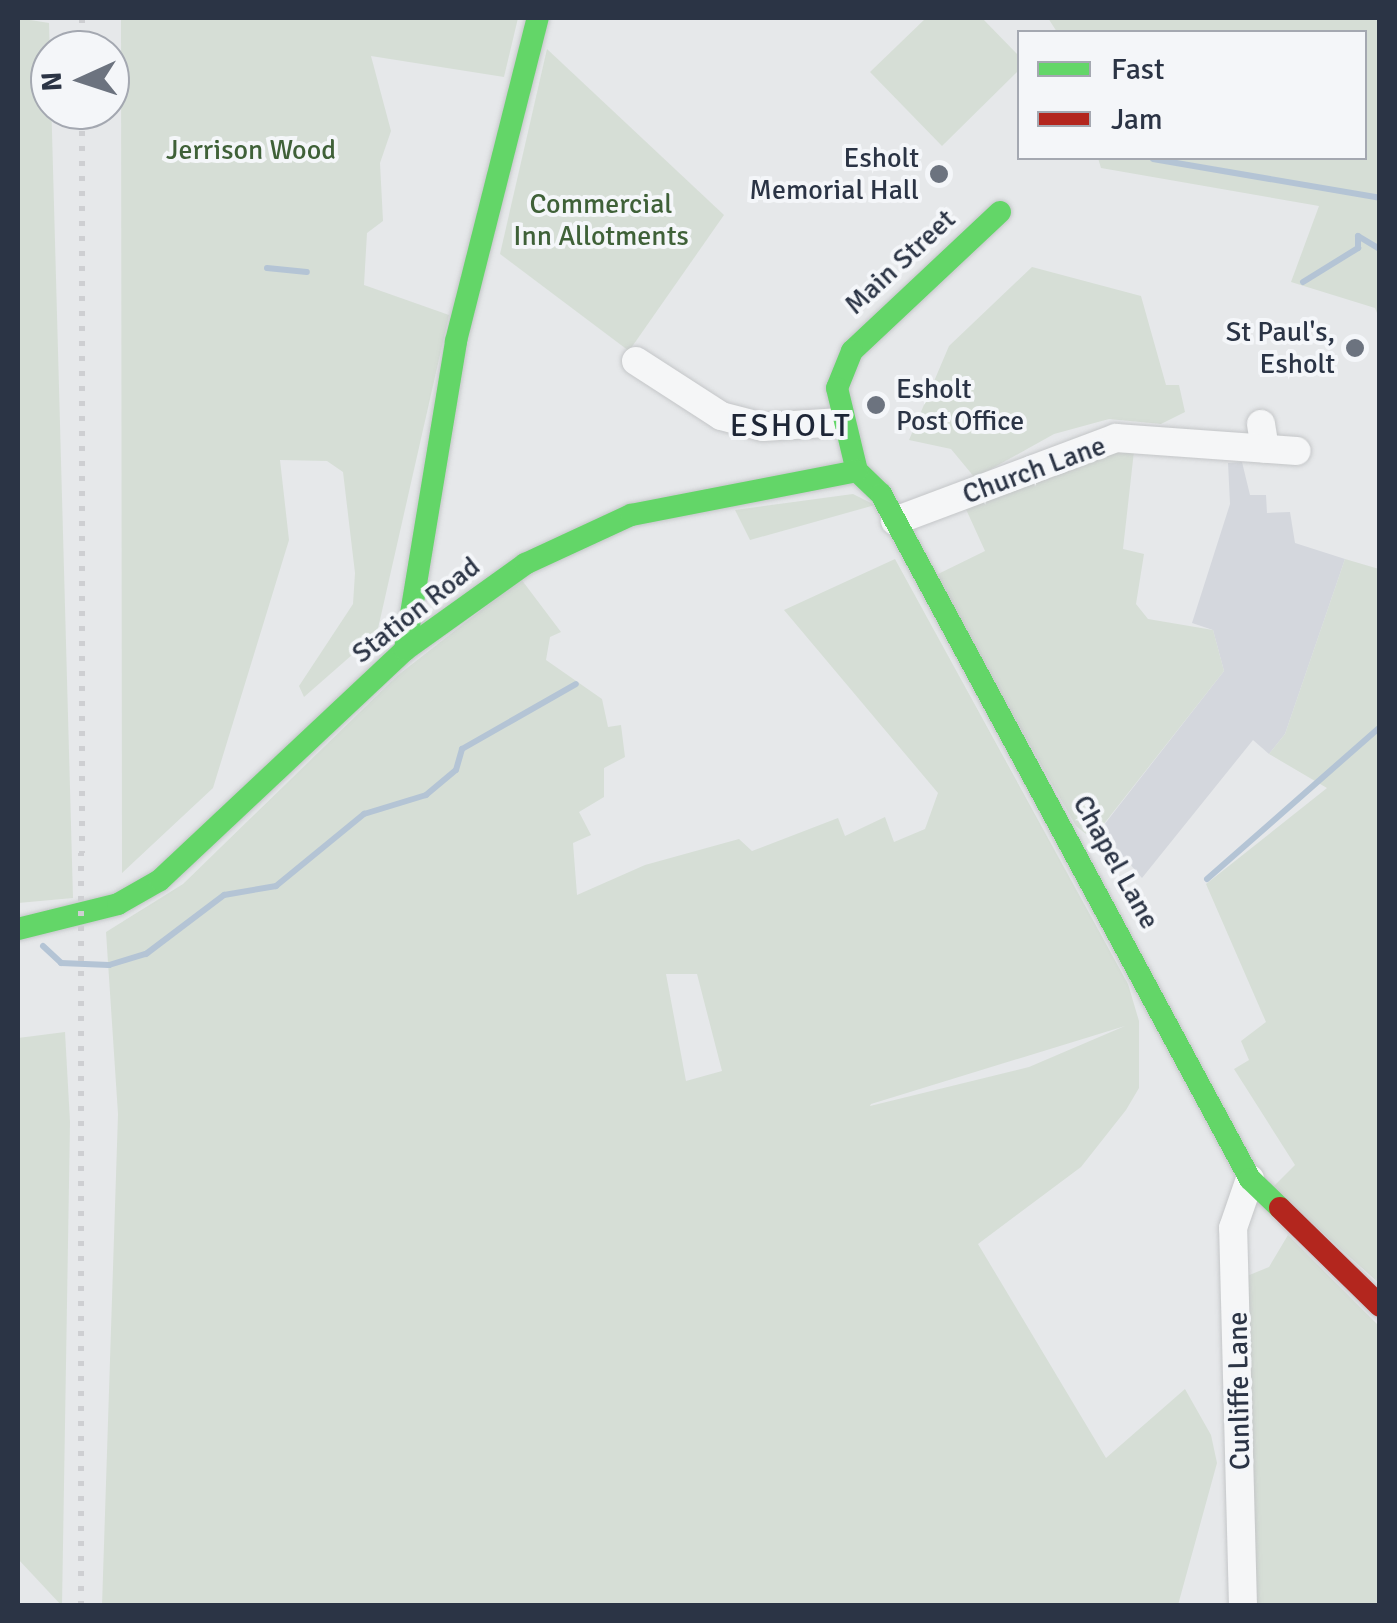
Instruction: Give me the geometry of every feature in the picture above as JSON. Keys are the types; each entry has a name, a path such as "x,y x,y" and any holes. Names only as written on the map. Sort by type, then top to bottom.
{"street":[{"path":"405,650 456,341 538,18"},
{"name":"Main Street","path":"894,521 857,471 841,422 837,388 852,350 1000,212"},
{"path":"636,361 721,416 763,427 841,422"},
{"name":"Church Lane","path":"894,521 1116,438 1263,436 1297,451"},
{"name":"Station Road","path":"18,930 118,904 160,880 405,650 584,533 680,502 857,471"},
{"name":"Chapel Lane","path":"894,521 1250,1178 1380,1306"},
{"name":"Cunliffe Lane","path":"1243,1606 1234,1228 1250,1178"}],"shaded area":[{"path":"1242,462 1250,495 1266,495 1267,513 1290,512 1295,543 1345,559 1285,734 1269,754 1253,740 1142,878 1100,830 1224,671 1213,630 1192,623 1230,504 1228,463"}],"green space":[{"path":"18,18 49,23 49,30 30,30 30,130 52,130 73,898 18,903"},
{"name":"Jerrison Wood","path":"121,18 518,18 504,77 371,56 391,131 380,163 383,221 367,233 364,285 449,315 377,633 304,697 299,686 353,604 355,573 343,472 327,461 280,460 289,540 213,788 122,873 121,130 130,130 130,30 121,30"},
{"path":"926,18 982,18 1017,54 1017,72 942,146 870,72"},
{"path":"1048,18 1379,18 1379,318 1375,308 1291,282 1319,206 1101,168 1099,160 1367,160 1367,30 1056,30"},
{"name":"Commercial Inn Allotments","path":"547,49 724,215 629,351 500,254"},
{"path":"1032,267 1141,296 1166,385 1179,385 1185,412 1161,424 1109,419 1054,434 975,478 951,449 909,440 949,346"},
{"path":"1113,450 1134,451 1123,549 1144,554 1136,604 1148,619 1213,630 1224,671 1092,839 1076,826 934,576 985,551 965,507"},
{"path":"853,494 875,505 750,540 735,510"},
{"path":"895,559 1128,984 1139,1021 1139,1088 1081,1167 978,1244 1106,1458 1185,1389 1211,1435 1217,1463 1178,1605 102,1606 118,1114 106,932 183,884 397,676 521,579 561,632 550,637 546,660 602,699 608,727 621,725 625,757 604,768 604,797 579,812 591,835 573,843 577,895 645,865 739,839 752,851 838,818 845,836 885,817 894,842 925,829 938,793 784,610","holes":["666,974 697,974 722,1071 686,1081","1125,1026 1029,1067 870,1106 871,1104"]},
{"path":"1345,559 1379,569 1379,1283 1272,1188 1295,1165 1234,1069 1249,1060 1241,1041 1266,1022 1206,884 1327,788 1269,754 1285,734"},
{"path":"65,1032 70,1122 62,1606 18,1559 18,1038"},
{"path":"1288,1235 1379,1326 1379,1605 1255,1605 1242,1278 1269,1267"}],"waterway":[{"path":"1159,160 1380,198"},
{"path":"1303,282 1358,248 1358,236 1380,249"},
{"path":"267,268 307,272"},
{"path":"43,946 61,963 109,965 146,954 224,895 276,886 364,814 426,795 456,770 462,749 576,684"},
{"path":"1207,879 1380,727"}],"railway":[{"path":"82,18 82,30"},
{"path":"81,1606 82,130"}],"traffic: fast":[{"path":"405,650 456,341 538,18"},
{"path":"1000,212 852,351 837,388 857,471 881,494 1250,1179 1280,1208"},
{"path":"18,929 118,904 160,880 405,650 525,564 631,515 857,471"}],"traffic: jam":[{"path":"1280,1208 1380,1306"}],"place":[{"name":"Esholt Memorial Hall","path":"939,174"},
{"name":"St Paul's, Esholt","path":"1355,348"},
{"name":"Esholt Post Office","path":"876,405"}],"district":[{"name":"ESHOLT","path":"791,426"}]}
